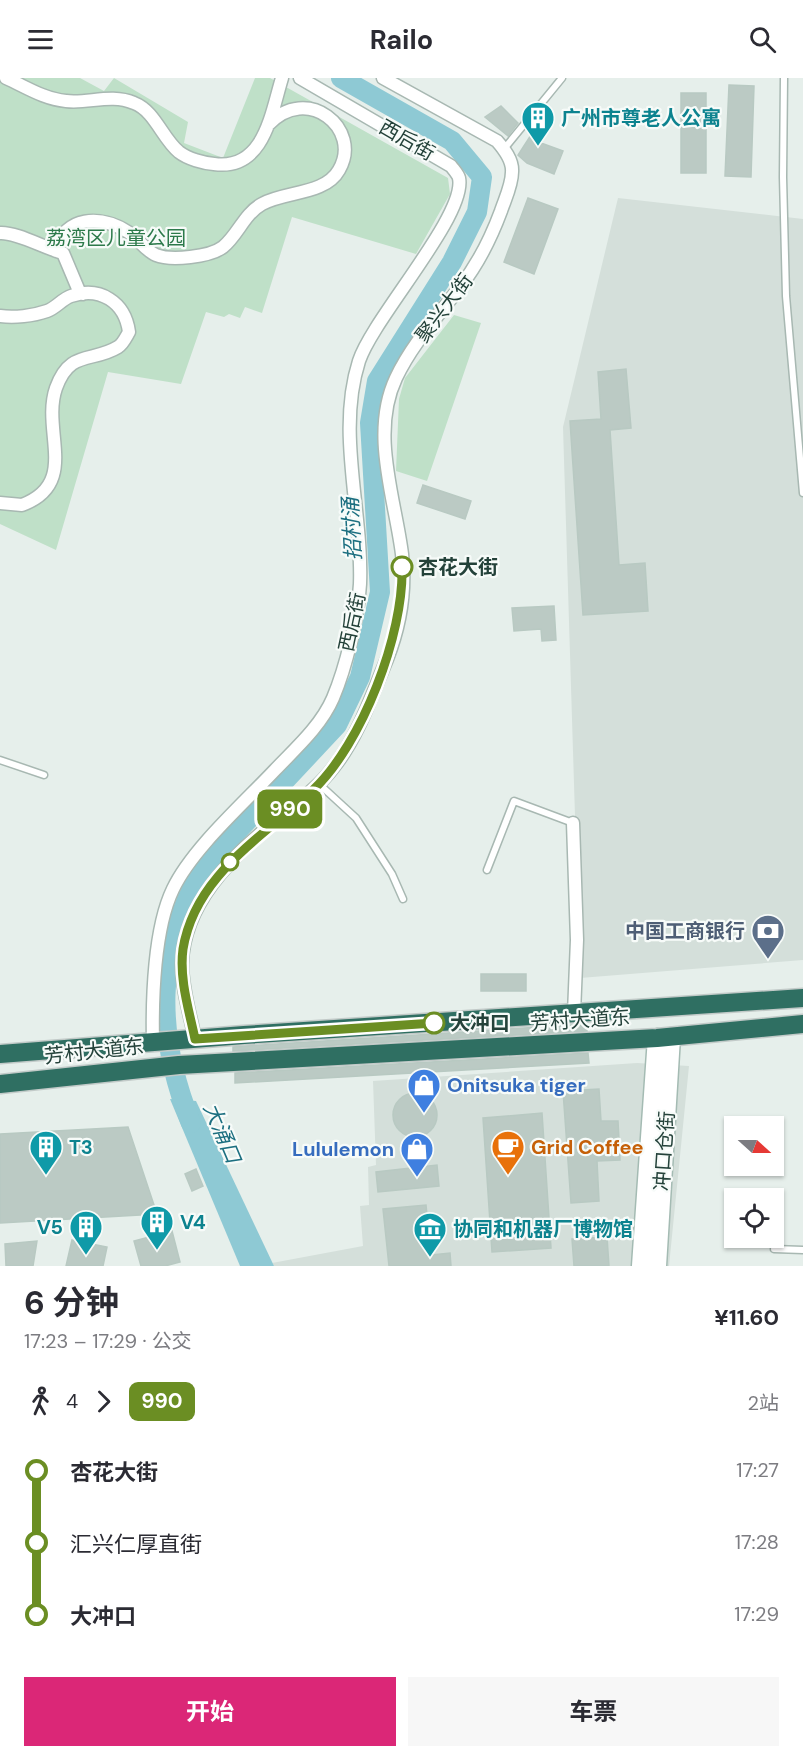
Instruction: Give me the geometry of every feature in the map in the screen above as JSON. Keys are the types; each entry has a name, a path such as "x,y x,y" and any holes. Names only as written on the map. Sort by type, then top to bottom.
{"highway":[{"name":"芳村大道东","path":"0,1054 803,998"},
{"name":"芳村大道东","path":"0,1084 172,1065 664,1037 803,1024"}],"street":[{"path":"6,78 43,96 57,100 107,98 135,103 150,114 163,136 181,154 205,163 225,165 248,158 262,141 282,78"},
{"name":"西后街","path":"172,1041 155,978 163,920 172,891 201,850 309,734 332,700 356,616 360,584 351,431 355,376 369,339 425,256 448,215 459,188 459,179 451,166 300,78"},
{"path":"383,78 486,134 504,148"},
{"path":"56,251 63,232 70,226 97,220 130,232 156,255 183,257 210,253 224,247 248,214 262,204 326,183 339,170 344,146 339,129 326,116 308,107 299,107 279,113 268,125"},
{"name":"聚兴大街","path":"319,784 344,752 363,714 387,658 400,610 402,552 390,497 387,464 389,396 416,344 460,287 489,241 512,172 504,148"},
{"path":"0,233 20,236 30,243 63,253 79,291 83,294"},
{"path":"0,316 40,313 50,310 69,296 94,293 115,302 124,311 129,332 117,348 81,358 68,366 59,380 51,406 57,461 48,487 22,505 0,502"},
{"path":"172,1041 186,935 196,911 226,866 319,784"},
{"path":"573,823 577,940 574,1013"},
{"name":"冲口仓街","path":"641,1266 664,1037"},
{"name":"冲口仓街","path":"657,1266 664,1037"}],"lane":[{"path":"504,148 562,78"},
{"path":"784,78 783,177 786,296 803,494"},
{"path":"0,760 44,775"},
{"path":"319,784 356,818 392,874 403,899"},
{"path":"488,870 514,801 573,823"},
{"path":"774,1250 803,1250"}],"shaded area":[{"path":"618,198 803,219 803,960 580,978 563,427"},
{"path":"637,1063 689,1066 669,1266 274,1266 272,1263 363,1246 360,1206 369,1205 368,1167 376,1165 373,1081"}],"green space":[{"name":"荔湾区儿童公园","path":"0,78 80,78 104,91 114,78 188,122 184,143 223,158 255,78 270,78 448,178 450,194 416,254 292,217 262,313 245,307 240,318 229,314 224,317 206,312 181,384 108,372 56,550 0,524"},
{"path":"454,315 481,323 427,481 396,471 399,399 405,378"}],"water":[{"path":"170,1099 196,1101 274,1266 240,1266"}],"building":[{"path":"729,85 754,86 751,177 725,176"},
{"path":"681,93 706,93 706,173 681,173"},
{"path":"501,106 518,123 508,136 485,117"},
{"name":"广州市尊老人公寓","path":"540,121 548,125 541,143 563,151 554,174 527,163 518,155"},
{"path":"528,198 558,209 534,274 504,262"},
{"path":"626,369 631,428 610,430 619,565 645,563 648,611 583,615 570,421 601,419 598,372"},
{"path":"423,485 471,501 465,519 417,503"},
{"path":"554,606 556,640 542,641 541,629 514,631 512,608"},
{"path":"481,974 526,974 526,991 481,991"},
{"path":"587,1024 587,1031 233,1051 233,1047 245,1046"},
{"path":"588,1053 589,1063 235,1083 235,1073"},
{"path":"599,1089 601,1121 618,1121 620,1160 597,1161 599,1201 571,1203 563,1091"},
{"path":"415,1093 430,1100 437,1115 430,1130 415,1137 400,1130 393,1115 400,1100"},
{"path":"542,1113 551,1248 492,1252 483,1118"},
{"name":"T3","path":"128,1127 157,1214 0,1223 0,1134"},
{"path":"437,1165 439,1186 378,1192 376,1172"},
{"path":"196,1169 203,1186 192,1191 185,1174"},
{"path":"426,1205 431,1255 450,1253 451,1266 389,1266 383,1209"},
{"name":"V4","path":"172,1231 180,1262 165,1266 141,1266 134,1241"},
{"path":"607,1237 609,1266 574,1266 572,1239"},
{"name":"V5","path":"72,1240 107,1247 103,1266 66,1266"},
{"path":"37,1241 33,1266 6,1266 5,1244"}],"waterway":[{"name":"招村涌","path":"191,1123 179,1090 166,1026 168,962 176,931 187,899 203,868 337,725 360,677 380,592 370,423 377,381 452,262 477,212 482,177 452,141 341,78"}],"bus line":[{"name":"990","path":"402,567 400,610 393,641 363,714 344,752 313,790 249,843 213,882 196,911 186,935 182,962 183,977 195,1039 434,1023"}],"place":[{"name":"广州市尊老人公寓","path":"538,147"},
{"name":"杏花大街","path":"402,567"},
{"name":"中国工商银行","path":"768,960"},
{"name":"大冲口","path":"434,1023"},
{"name":"Onitsuka tiger","path":"424,1114"},
{"name":"T3","path":"46,1176"},
{"name":"Grid Coffee","path":"508,1176"},
{"name":"Lululemon","path":"417,1178"},
{"name":"V4","path":"157,1251"},
{"name":"V5","path":"86,1256"},
{"name":"协同和机器厂博物馆","path":"430,1258"}],"water label":[{"name":"大涌口","path":"222,1133"}]}
